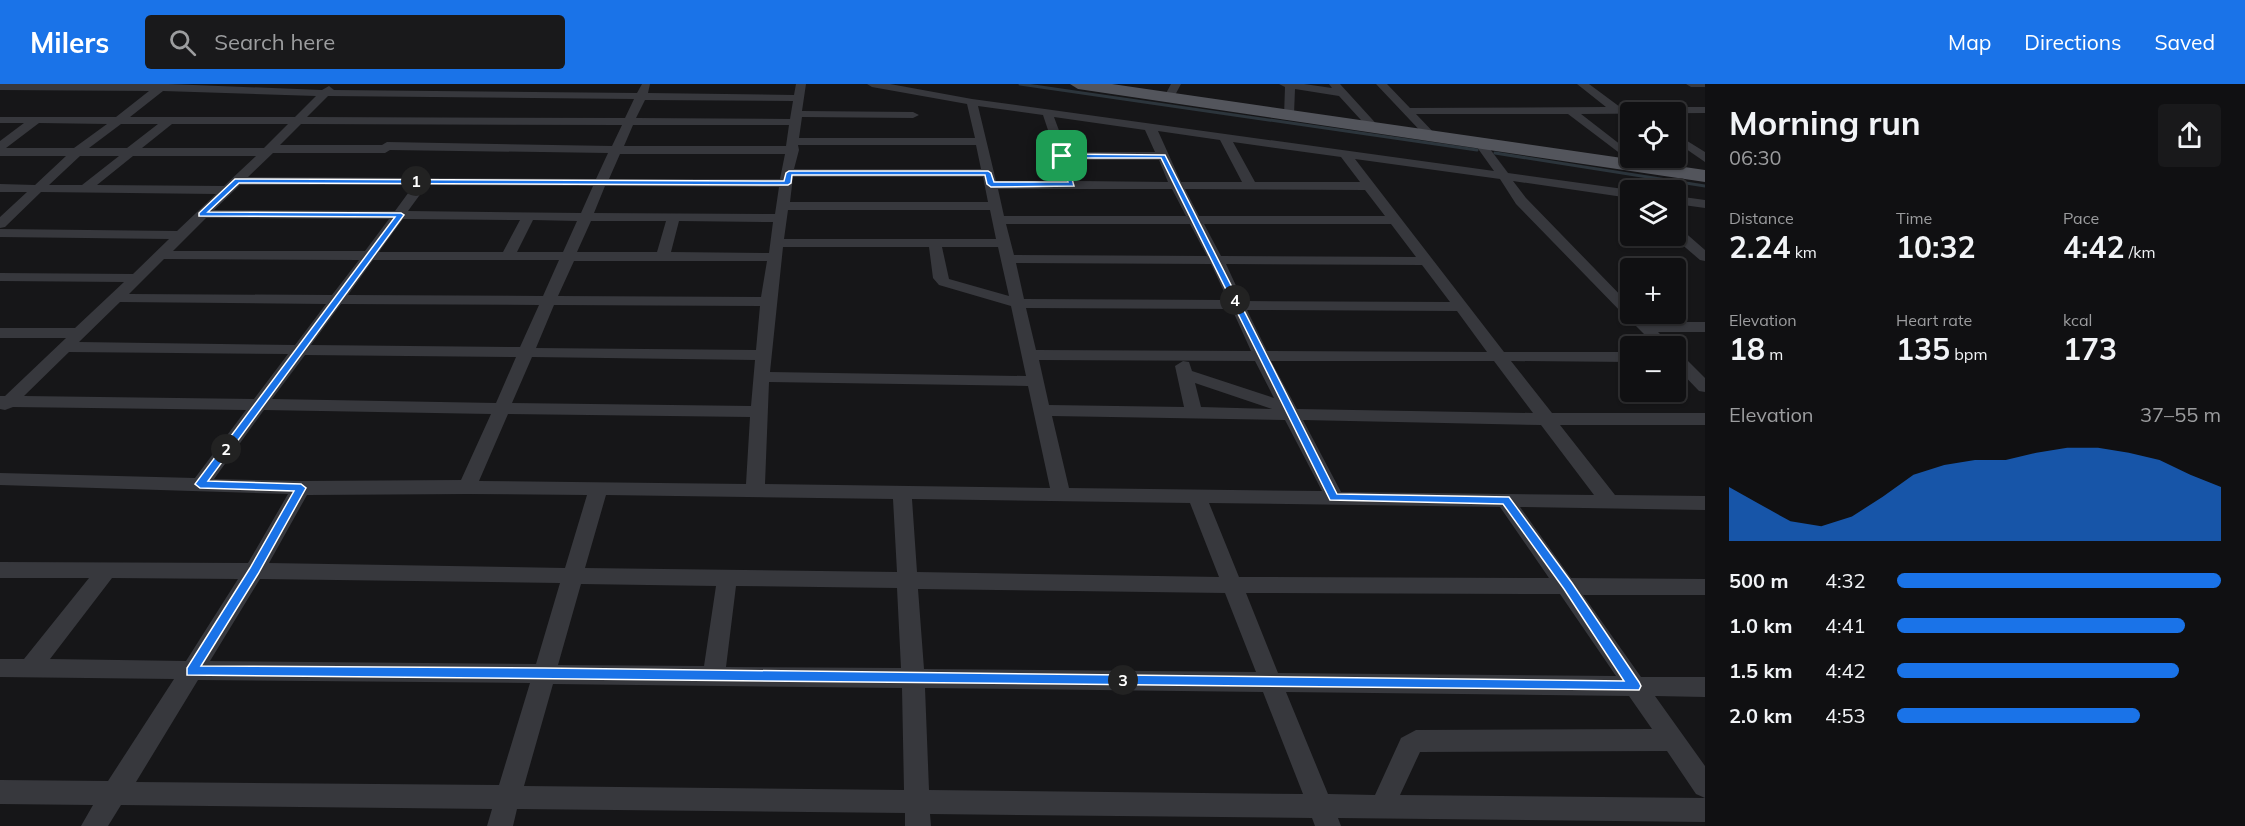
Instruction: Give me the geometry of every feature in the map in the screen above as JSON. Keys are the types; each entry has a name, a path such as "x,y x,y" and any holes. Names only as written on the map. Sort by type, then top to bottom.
{"main road":[{"path":"1078,84 1172,90 1287,114 1375,129 1620,158"},
{"path":"1670,168 1705,176"}],"street":[{"path":"477,108 494,84"},
{"path":"548,94 554,84"},
{"path":"872,84 972,102 1620,193"},
{"path":"1287,114 1287,84 1338,88 1375,129"},
{"path":"1381,84 1431,136"},
{"path":"1582,84 1618,111"},
{"path":"1691,84 1705,84"},
{"path":"0,224 76,153 163,86"},
{"path":"0,87 163,86 330,89 477,108 628,122 797,118 914,128 981,142"},
{"path":"3,404 232,186 330,89"},
{"path":"467,487 567,256 644,90"},
{"path":"0,120 171,119 405,122 548,94 644,90 800,91 768,302 761,377 755,491"},
{"path":"912,91 914,128"},
{"path":"972,102 1060,494"},
{"path":"1686,111 1705,110"},
{"path":"1407,111 1618,111"},
{"path":"1571,111 1620,149"},
{"path":"1047,112 1072,184"},
{"path":"86,188 171,119"},
{"path":"0,147 36,120"},
{"path":"362,181 405,122"},
{"path":"1150,127 1176,185 1217,261 1261,356 1334,497"},
{"path":"0,152 131,153 386,147 615,150 793,145 914,128"},
{"path":"1225,138 1250,185"},
{"path":"1480,143 1501,176 1560,243 1620,302"},
{"path":"1686,144 1705,158"},
{"path":"1344,153 1609,501"},
{"path":"1062,156 1163,156"},
{"path":"0,188 232,186 362,181 600,182 788,178 989,179 1072,184 1368,186"},
{"path":"200,484 424,181"},
{"path":"1686,201 1705,204"},
{"path":"201,214 673,218 783,212 997,213 1195,220 1395,220"},
{"path":"508,256 529,216"},
{"path":"663,256 673,218"},
{"path":"0,233 181,235"},
{"path":"1686,237 1705,239"},
{"path":"1686,241 1705,256"},
{"path":"159,255 663,256 935,243 1004,243"},
{"path":"935,243 940,278 944,282 1017,303 1461,307"},
{"path":"1007,258 1426,261"},
{"path":"0,277 136,278"},
{"path":"114,298 768,302"},
{"path":"1641,324 1653,336"},
{"path":"1644,327 1705,327"},
{"path":"0,333 78,333"},
{"path":"63,347 764,355"},
{"path":"1029,355 1620,357"},
{"path":"1181,356 1194,413"},
{"path":"1686,368 1704,385"},
{"path":"1185,374 1289,412"},
{"path":"761,377 1034,381"},
{"path":"3,404 759,412"},
{"path":"1042,410 1289,412 1547,419 1705,418"},
{"path":"0,478 301,488 467,487 1705,503"},
{"path":"94,826 254,571 301,488"},
{"path":"500,826 598,489"},
{"path":"902,493 913,677 918,826"},
{"path":"1197,496 1324,816"},
{"path":"1505,500 1568,586 1705,786"},
{"path":"0,570 254,571 1233,585 1705,587"},
{"path":"30,668 106,571"},
{"path":"714,675 727,579"},
{"path":"0,668 191,672 544,673 1705,687"},
{"path":"1383,805 1409,746 1416,741 1672,740"},
{"path":"0,792 917,800 1324,816 1383,805 1705,810"}],"waterway":[{"path":"1020,84 1477,150"},
{"path":"1495,153 1705,186"}],"route":[{"path":"1062,156 1163,156 1217,261 1261,356 1334,497 1505,500 1568,586 1635,686 544,673 191,672 254,571 301,488 200,484 401,215 201,214 237,181 788,183 789,173 988,173 991,184 1072,184 1062,156"}]}
